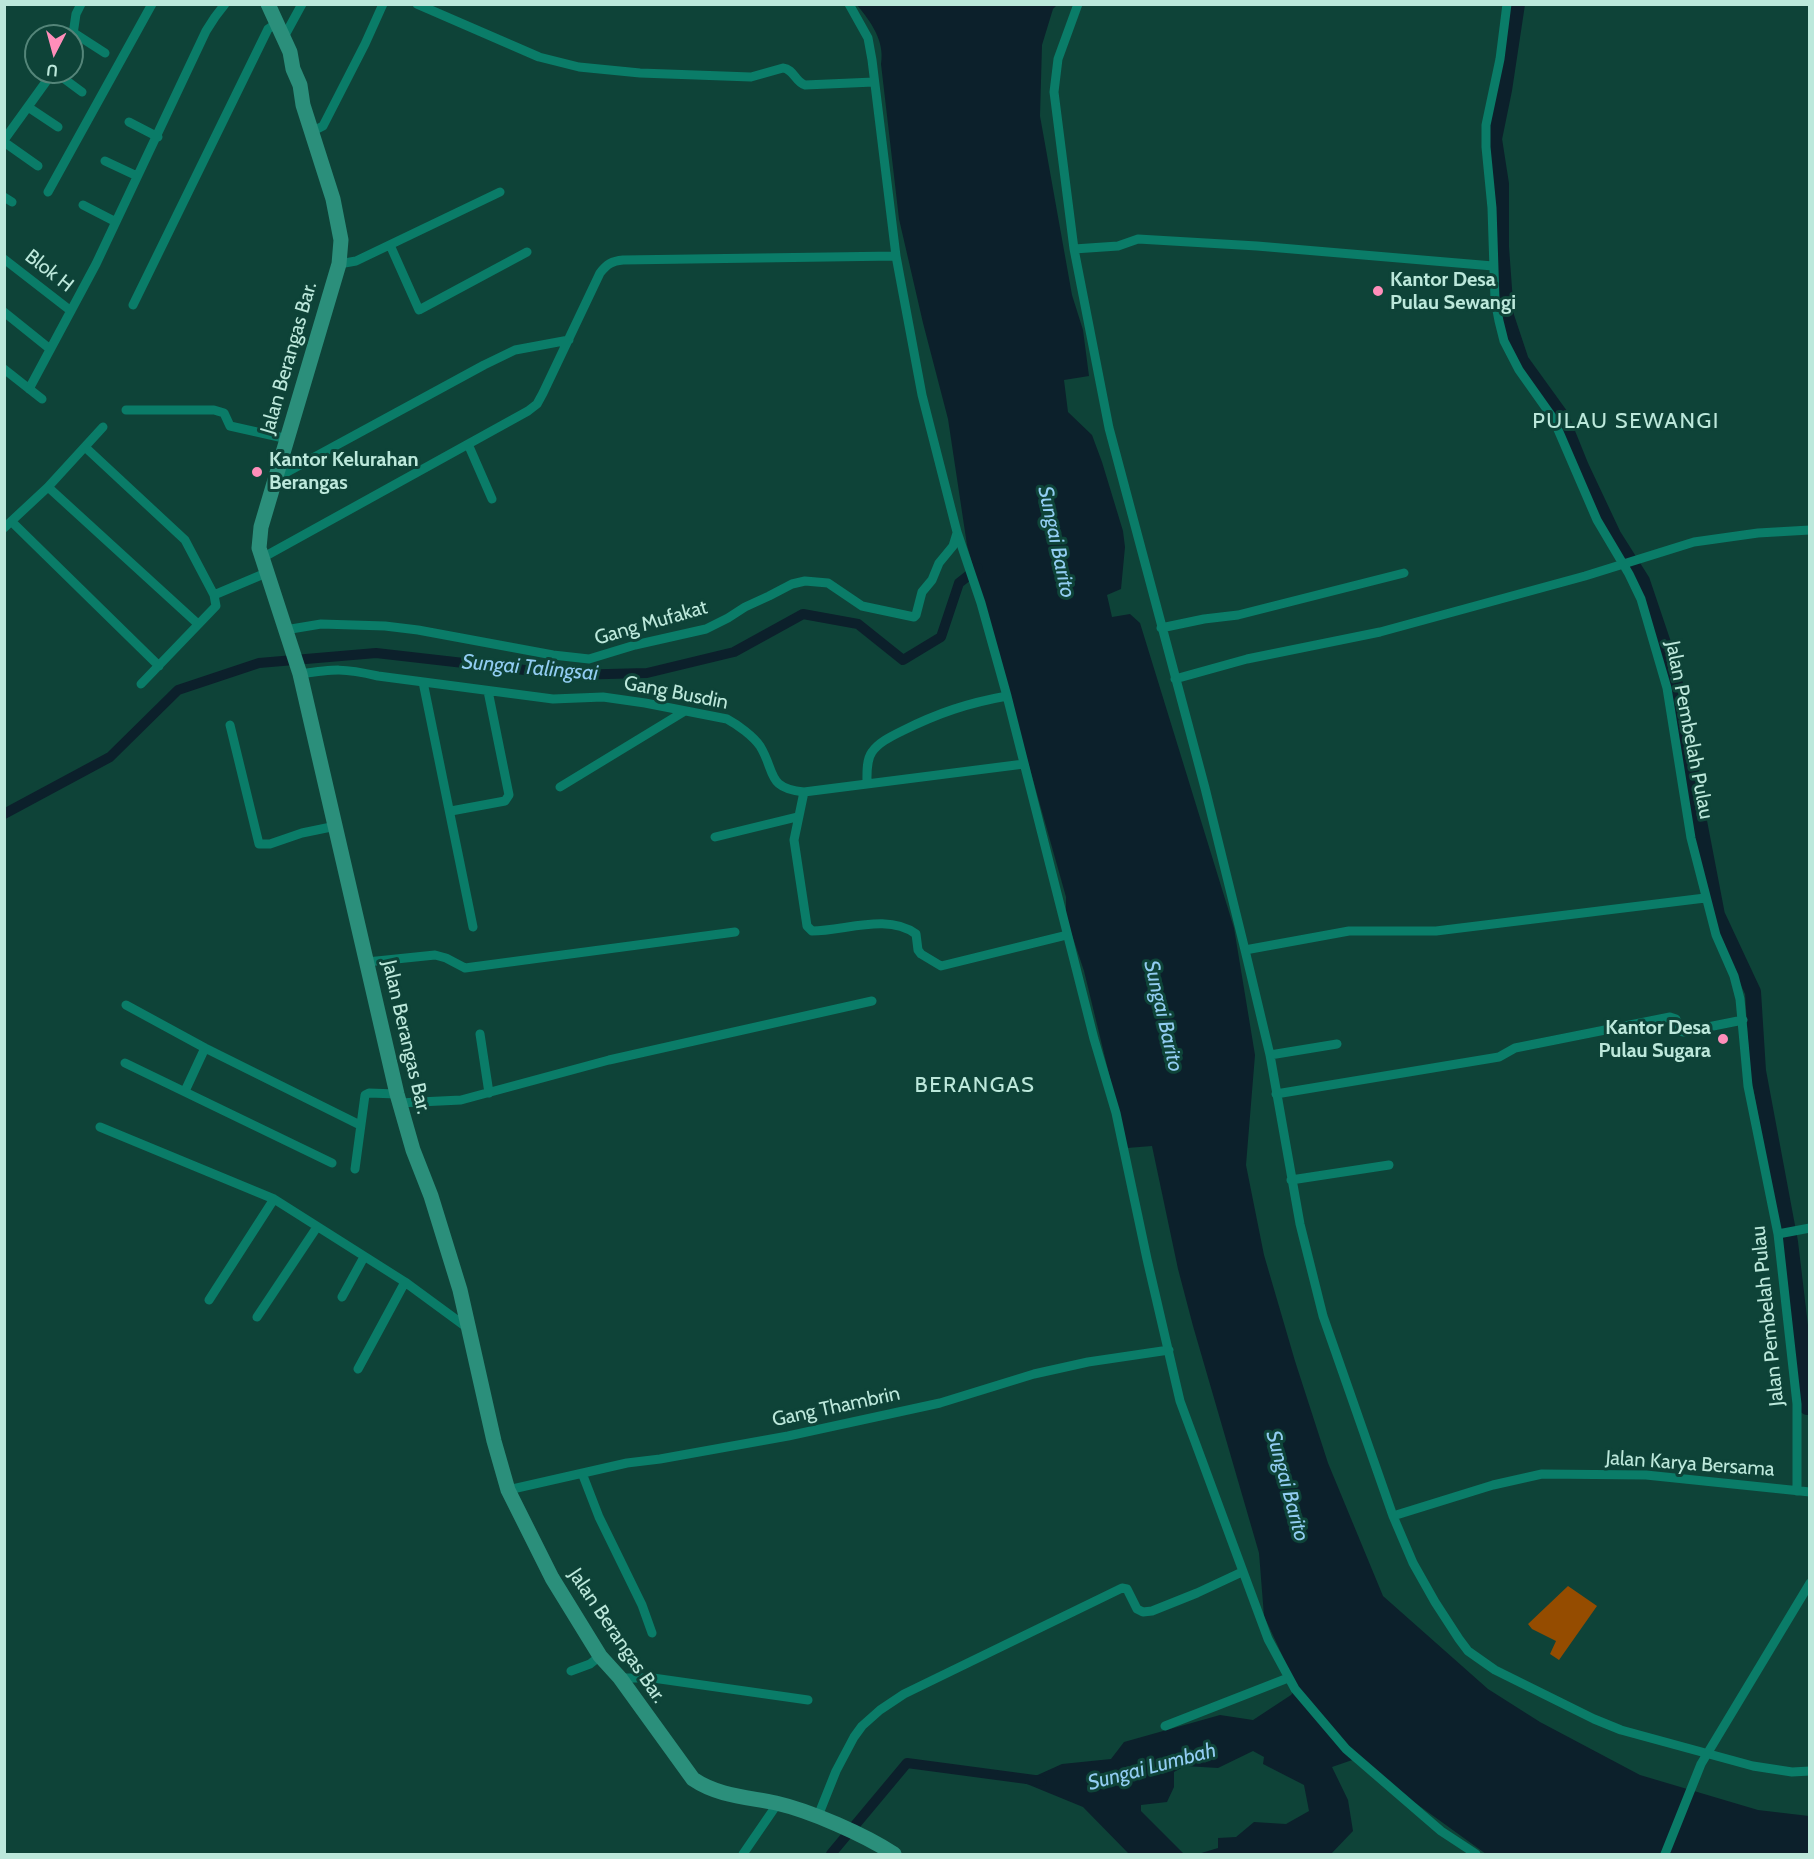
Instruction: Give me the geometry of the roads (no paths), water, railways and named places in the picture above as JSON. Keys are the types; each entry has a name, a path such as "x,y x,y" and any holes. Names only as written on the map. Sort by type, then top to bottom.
{"main road":[{"name":"Jalan Berangas Bar.","path":"268,4 284,37 300,84 303,105 333,199 341,246 339,264 258,542 299,670 398,1098 413,1150 431,1196 471,1331 494,1441 508,1490 552,1578 600,1656 620,1678 693,1779 706,1789 778,1803 820,1817 894,1854"}],"street":[{"path":"75,24 81,4"},
{"path":"48,192 152,4"},
{"path":"29,389 116,222 206,31 225,4"},
{"path":"133,305 268,29 284,37 302,4"},
{"path":"313,131 323,126 365,45 383,4"},
{"path":"417,4 539,57 579,67 640,73 752,77 788,68 801,84 805,85 874,82"},
{"path":"849,4 868,38 896,256 922,395 958,535 980,598 1007,696 1067,935 1116,1113 1180,1401 1268,1639 1294,1689 1346,1749 1441,1831 1476,1854"},
{"path":"1078,4 1057,63 1054,88 1074,249 1109,428 1205,788 1245,950 1270,1055 1300,1224 1323,1316 1393,1516 1413,1563 1435,1602 1468,1650 1482,1662 1608,1725 1707,1755 1753,1766 1792,1772 1809,1771"},
{"name":"Jalan Pembelah Pulau","path":"1508,4 1500,59 1486,125 1495,300 1504,341 1519,370 1553,418 1597,520 1630,563 1668,688 1691,838 1716,936 1737,985 1743,1020 1748,1086 1781,1234 1797,1404 1797,1491"},
{"path":"84,42 105,53"},
{"path":"38,166 4,141 45,84"},
{"path":"71,84 82,92"},
{"path":"28,107 58,128"},
{"path":"129,122 158,137"},
{"path":"105,162 138,176"},
{"path":"339,264 356,261 500,192"},
{"path":"83,206 116,222"},
{"path":"1074,249 1118,246 1138,239 1247,245 1493,266"},
{"path":"390,244 419,310 527,252"},
{"path":"214,595 468,444 506,425 537,404 600,273 606,265 616,261 896,256"},
{"name":"Blok H","path":"4,259 71,311"},
{"path":"4,312 50,349"},
{"path":"276,478 483,365 515,350 569,340"},
{"path":"5,372 42,399"},
{"path":"126,410 214,410 224,413 230,426 288,439"},
{"path":"103,427 48,487 8,525 159,666"},
{"path":"468,444 492,499"},
{"path":"85,447 185,540 214,595 216,606 141,684"},
{"path":"48,487 198,624"},
{"path":"1175,679 1247,659 1380,632 1694,543 1758,533 1809,530"},
{"name":"Gang Mufakat","path":"287,635 321,624 385,626 553,655 590,659 635,645 706,629 792,584 805,581 828,583 862,606 914,617 922,592 932,580 939,563 953,546 958,535"},
{"path":"1161,628 1238,615 1404,573"},
{"name":"Gang Busdin","path":"299,670 350,669 378,676 488,692 553,699 603,698 645,703 727,719 735,723 759,745 779,786 792,791 804,792 1024,764"},
{"path":"423,682 473,927"},
{"path":"451,811 505,801 509,795 488,692"},
{"path":"867,783 870,756 890,737 933,715 970,703 1007,696"},
{"path":"560,787 686,711"},
{"path":"230,725 259,844 270,844 302,833 336,826"},
{"path":"804,792 794,840 807,926 812,931 879,924 898,925 916,934 918,950 921,954 941,966 1067,935"},
{"path":"715,837 797,817"},
{"path":"1245,950 1349,931 1436,931 1706,898"},
{"path":"367,962 435,955 465,968 735,932"},
{"path":"355,1169 365,1095 369,1093 398,1098 461,1100 609,1060 872,1001"},
{"path":"126,1005 205,1048 360,1125"},
{"path":"1276,1094 1499,1057 1515,1048 1670,1017 1675,1017 1679,1031 1683,1032 1743,1020"},
{"path":"480,1034 489,1093"},
{"path":"1270,1055 1337,1044"},
{"path":"186,1091 205,1048"},
{"path":"124,1063 332,1163"},
{"path":"100,1127 274,1199 405,1282 471,1331"},
{"path":"1291,1180 1389,1165"},
{"path":"209,1300 274,1199"},
{"path":"257,1317 317,1227"},
{"path":"1781,1234 1809,1228"},
{"path":"342,1297 364,1257"},
{"path":"358,1369 405,1282"},
{"name":"Gang Thambrin","path":"508,1490 627,1463 660,1460 788,1436 940,1403 1056,1369 1169,1350"},
{"path":"582,1473 599,1516 642,1605 652,1633"},
{"name":"Jalan Karya Bersama","path":"1393,1516 1493,1485 1542,1474 1646,1475 1809,1492"},
{"path":"820,1817 836,1771 854,1737 862,1726 904,1694 1122,1588 1127,1589 1137,1609 1147,1612 1197,1593 1242,1572"},
{"path":"1665,1854 1701,1764 1809,1583"},
{"path":"571,1671 590,1664 600,1656"},
{"path":"620,1678 654,1678 808,1700"},
{"path":"1165,1726 1288,1678"},
{"path":"743,1854 778,1803"}],"water":[{"name":"Sungai Barito","path":"857,5 1057,5 1053,9 1042,45 1040,116 1072,295 1083,330 1089,376 1064,380 1068,412 1092,435 1123,531 1125,547 1121,589 1107,595 1112,617 1130,614 1140,623 1234,928 1255,1055 1246,1165 1264,1255 1328,1463 1383,1596 1488,1689 1540,1722 1640,1775 1758,1810 1809,1816 1809,1854 1486,1854 1396,1789 1361,1757 1332,1767 1348,1800 1353,1831 1331,1854 1198,1854 1218,1848 1218,1838 1236,1837 1254,1822 1286,1824 1309,1811 1304,1785 1263,1764 1264,1757 1253,1751 1218,1768 1185,1766 1174,1772 1174,1787 1167,1802 1141,1805 1141,1811 1184,1854 1129,1854 1083,1807 1022,1782 1062,1764 1111,1759 1124,1742 1220,1715 1253,1720 1291,1695 1297,1687 1264,1616 1259,1553 1178,1269 1152,1146 1127,1148 1084,971 1066,917 1066,897 967,545 948,419 899,219 881,47 872,25"}],"waterway":[{"path":"1517,4 1494,139 1501,184 1501,247 1506,316 1521,361 1560,415 1613,535 1642,581 1669,661 1683,716 1698,816 1717,915 1753,992 1758,1071 1790,1242 1807,1407"},
{"name":"Sungai Talingsai","path":"4,814 110,757 178,690 259,663 376,653 569,675 647,673 734,652 803,614 858,624 903,660 941,637 959,583 978,568"},
{"name":"Sungai Lumbah","path":"831,1854 907,1763 1042,1781"}],"place":[{"name":"Kantor Desa Pulau Sewangi","path":"1378,291"},
{"name":"Kantor Kelurahan Berangas","path":"257,472"},
{"name":"Kantor Desa Pulau Sugara","path":"1723,1039"}],"district":[{"name":"PULAU SEWANGI","path":"1626,422"},
{"name":"BERANGAS","path":"975,1086"}]}
